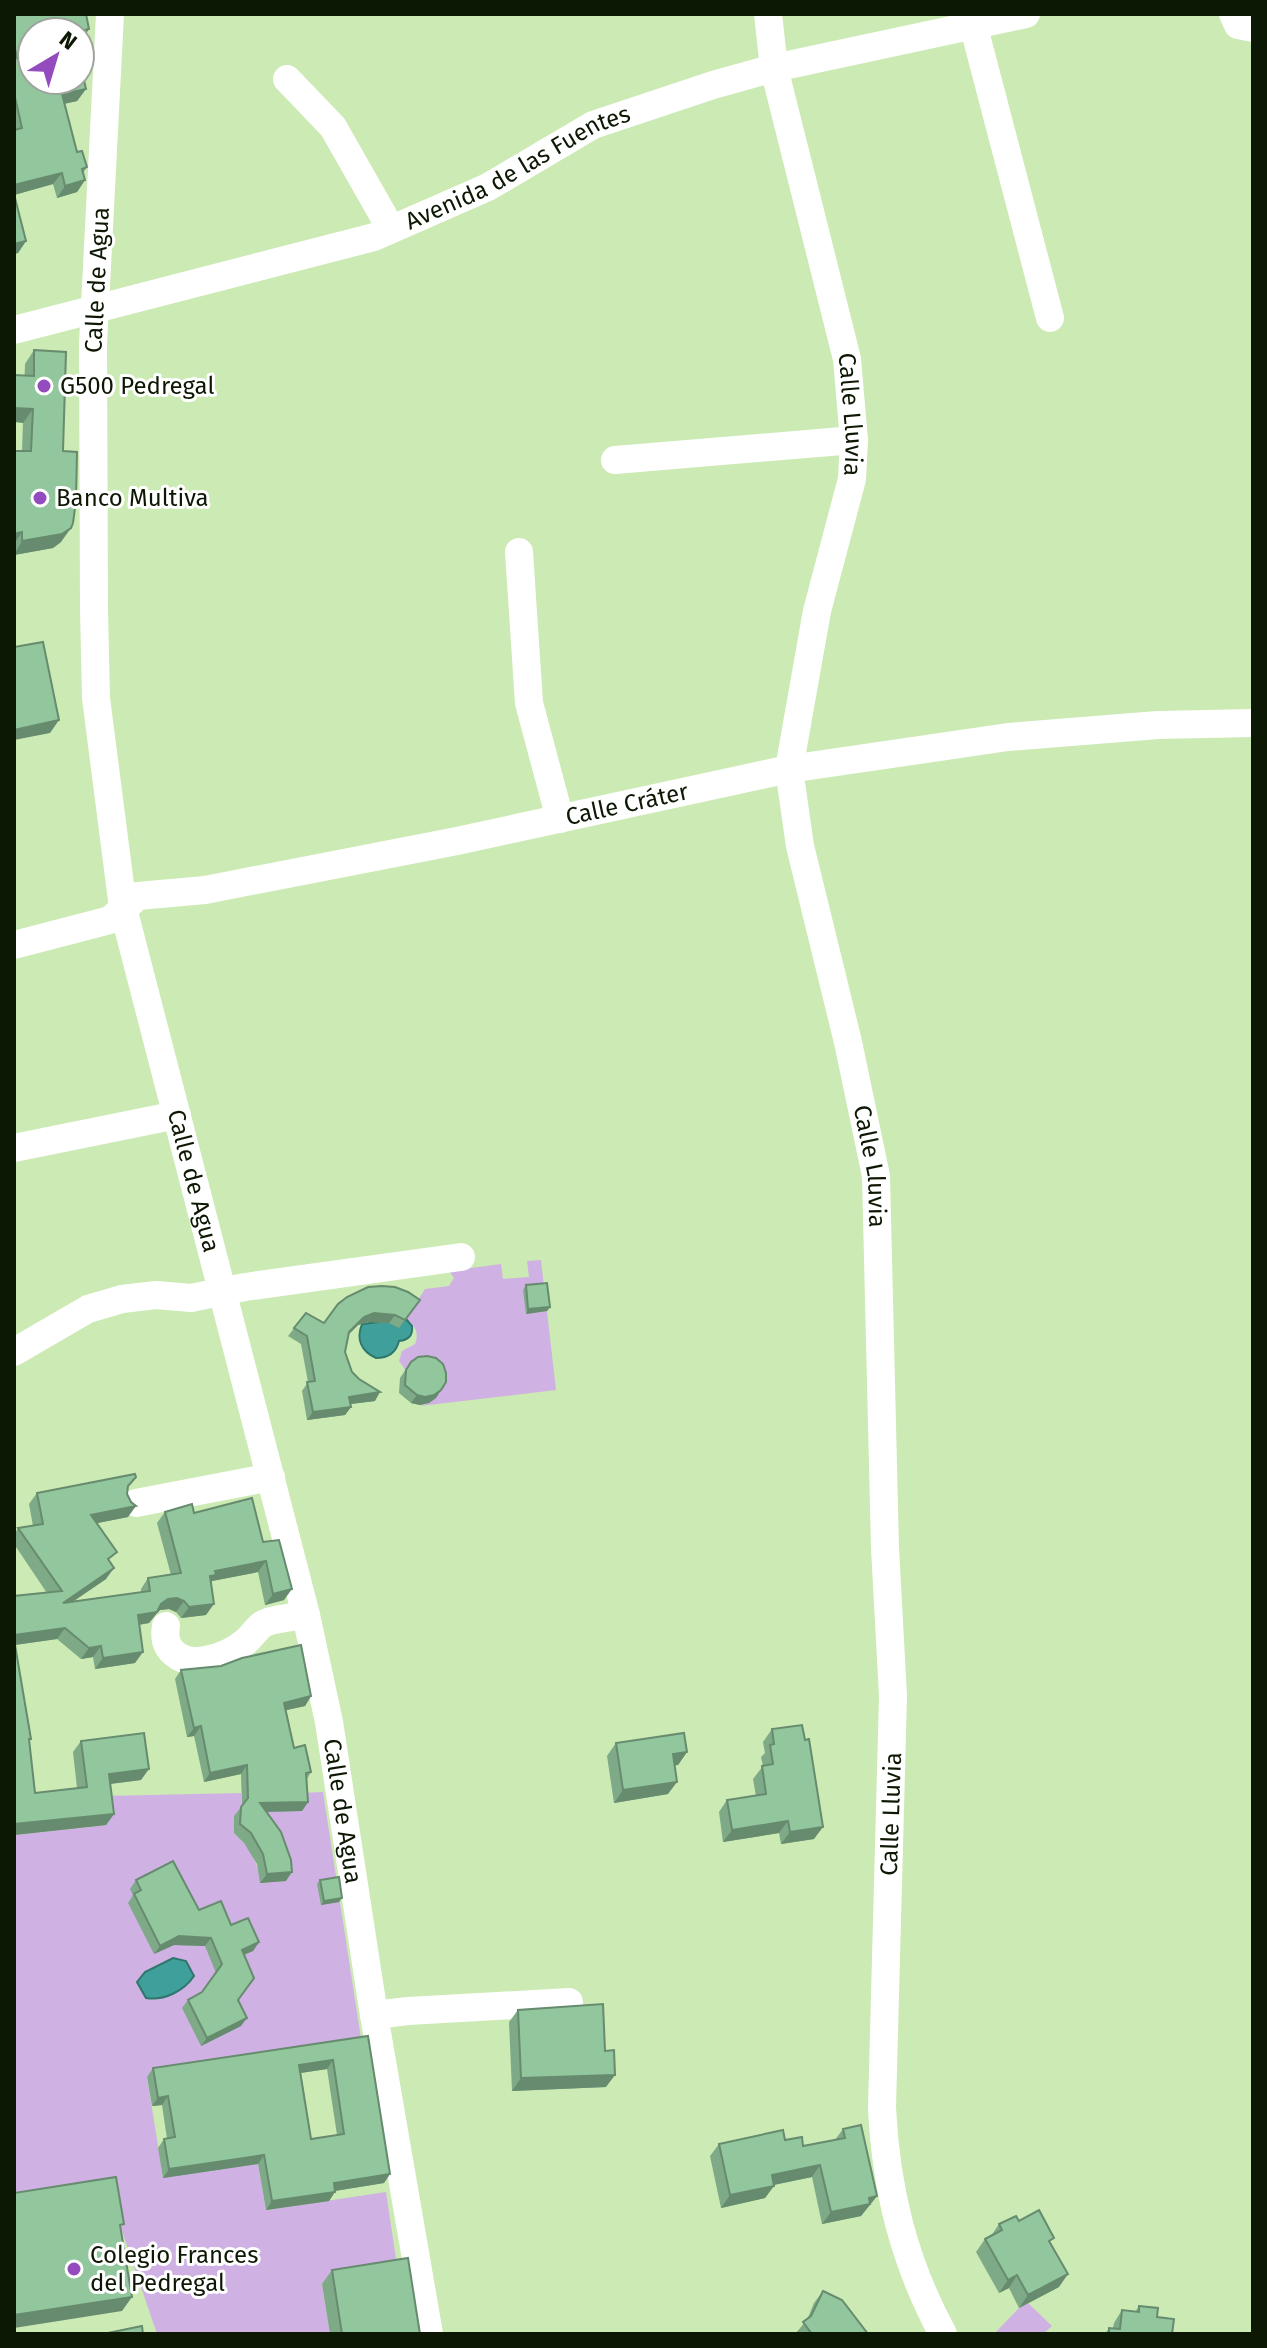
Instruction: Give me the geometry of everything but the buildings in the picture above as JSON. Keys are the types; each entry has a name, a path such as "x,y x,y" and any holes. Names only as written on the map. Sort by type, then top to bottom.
{"street":[{"name":"Calle de Agua","path":"110,14 93,359 96,698 123,908 306,1615 329,1722 374,2015 429,2334"},
{"name":"Calle Lluvia","path":"768,14 774,68 847,359 854,440 852,479 817,611 789,769 800,846 848,1042 876,1176 885,1548 893,1696 882,2124 884,2155 902,2240 918,2284 943,2334"},
{"name":"Avenida de las Fuentes","path":"14,330 374,237 488,187 593,125 713,85 774,68 1026,14"},
{"path":"1233,14 1238,25 1253,28"},
{"path":"973,24 1050,318"},
{"path":"287,79 333,127 391,229"},
{"path":"615,460 854,440"},
{"path":"519,552 529,703 560,819"},
{"name":"Calle Cráter","path":"14,945 110,920 138,896 205,890 560,819 789,769 1008,737 1158,725 1253,723"},
{"path":"14,1148 177,1115"},
{"path":"14,1352 88,1309 105,1303 139,1296 191,1298 461,1257"},
{"path":"136,1503 271,1477"},
{"path":"166,1626 165,1640 172,1652 184,1659 206,1660 232,1651 263,1623 306,1615"},
{"path":"374,2015 569,2002"}],"shaded area":[{"path":"541,1260 544,1287 525,1313 547,1311 556,1390 420,1406 429,1403 399,1361 402,1351 415,1344 416,1330 406,1319 425,1289 449,1286 454,1278 449,1271 501,1264 503,1279 529,1277 527,1261"},
{"path":"323,1792 362,2045 147,2077 163,2177 258,2164 266,2210 386,2192 398,2272 322,2284 330,2334 157,2334 107,2187 14,2204 14,1835 105,1825 103,1796 241,1793 242,1808 234,1833 252,1855 261,1883 285,1881 263,1812 301,1793"},
{"path":"1028,2303 1052,2326 1043,2334 994,2334 1019,2308"}],"water":[{"path":"406,1319 412,1326 411,1334 399,1341 391,1354 376,1358 363,1348 360,1340 362,1324"},
{"path":"173,1958 186,1961 194,1976 173,1994 146,1998 137,1982 145,1972"}],"place":[{"name":"G500 Pedregal","path":"44,386"},
{"name":"Banco Multiva","path":"40,498"},
{"name":"Colegio Frances del Pedregal","path":"74,2269"}]}
